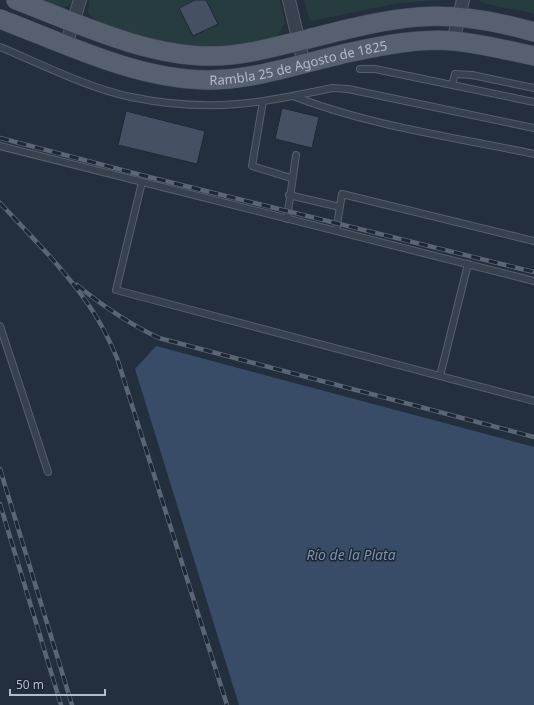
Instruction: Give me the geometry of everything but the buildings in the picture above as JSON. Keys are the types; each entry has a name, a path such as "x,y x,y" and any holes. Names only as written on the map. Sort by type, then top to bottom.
{"main road":[{"name":"Rambla 25 de Agosto de 1825","path":"16,0 74,22 158,50 188,55 226,56 298,41 376,22 417,17 461,8 534,32"},
{"name":"Rambla 25 de Agosto de 1825","path":"0,18 106,60 179,78 208,80 246,77 352,52 420,41 453,41 505,49 534,56"}],"street":[{"path":"66,44 80,0"},
{"path":"289,0 304,64"},
{"path":"453,41 461,8"}],"lane":[{"path":"0,47 102,89 130,97 205,105 237,104 263,101 333,88 348,89 534,128"},
{"path":"360,69 375,69 534,102"},
{"path":"452,85 455,74 472,75 534,88"},
{"path":"293,95 319,106 366,119 534,154"},
{"path":"263,101 252,166 292,178"},
{"path":"0,146 534,281"},
{"path":"287,219 289,195 296,155"},
{"path":"142,182 116,290 534,401"},
{"path":"336,231 342,194 534,241"},
{"path":"289,195 340,207"},
{"path":"440,376 468,264"},
{"path":"0,326 48,472"}],"green space":[{"path":"41,0 75,0 71,4 63,7"},
{"path":"89,0 280,0 285,23 278,35 269,39 223,46 193,46 150,38 106,25 94,19 88,12"},
{"path":"304,0 448,0 399,3 312,21 309,19"},
{"path":"478,0 534,0 534,14 487,4"}],"water":[{"name":"Río de la Plata","path":"156,346 534,447 534,705 239,705 135,369"}],"railway":[{"path":"0,138 145,176 534,272"},
{"path":"0,203 68,278 88,304 104,330 114,351 227,705"},
{"path":"77,285 116,314 159,338 534,437"},
{"path":"0,469 72,705"},
{"path":"0,504 61,705"}]}
